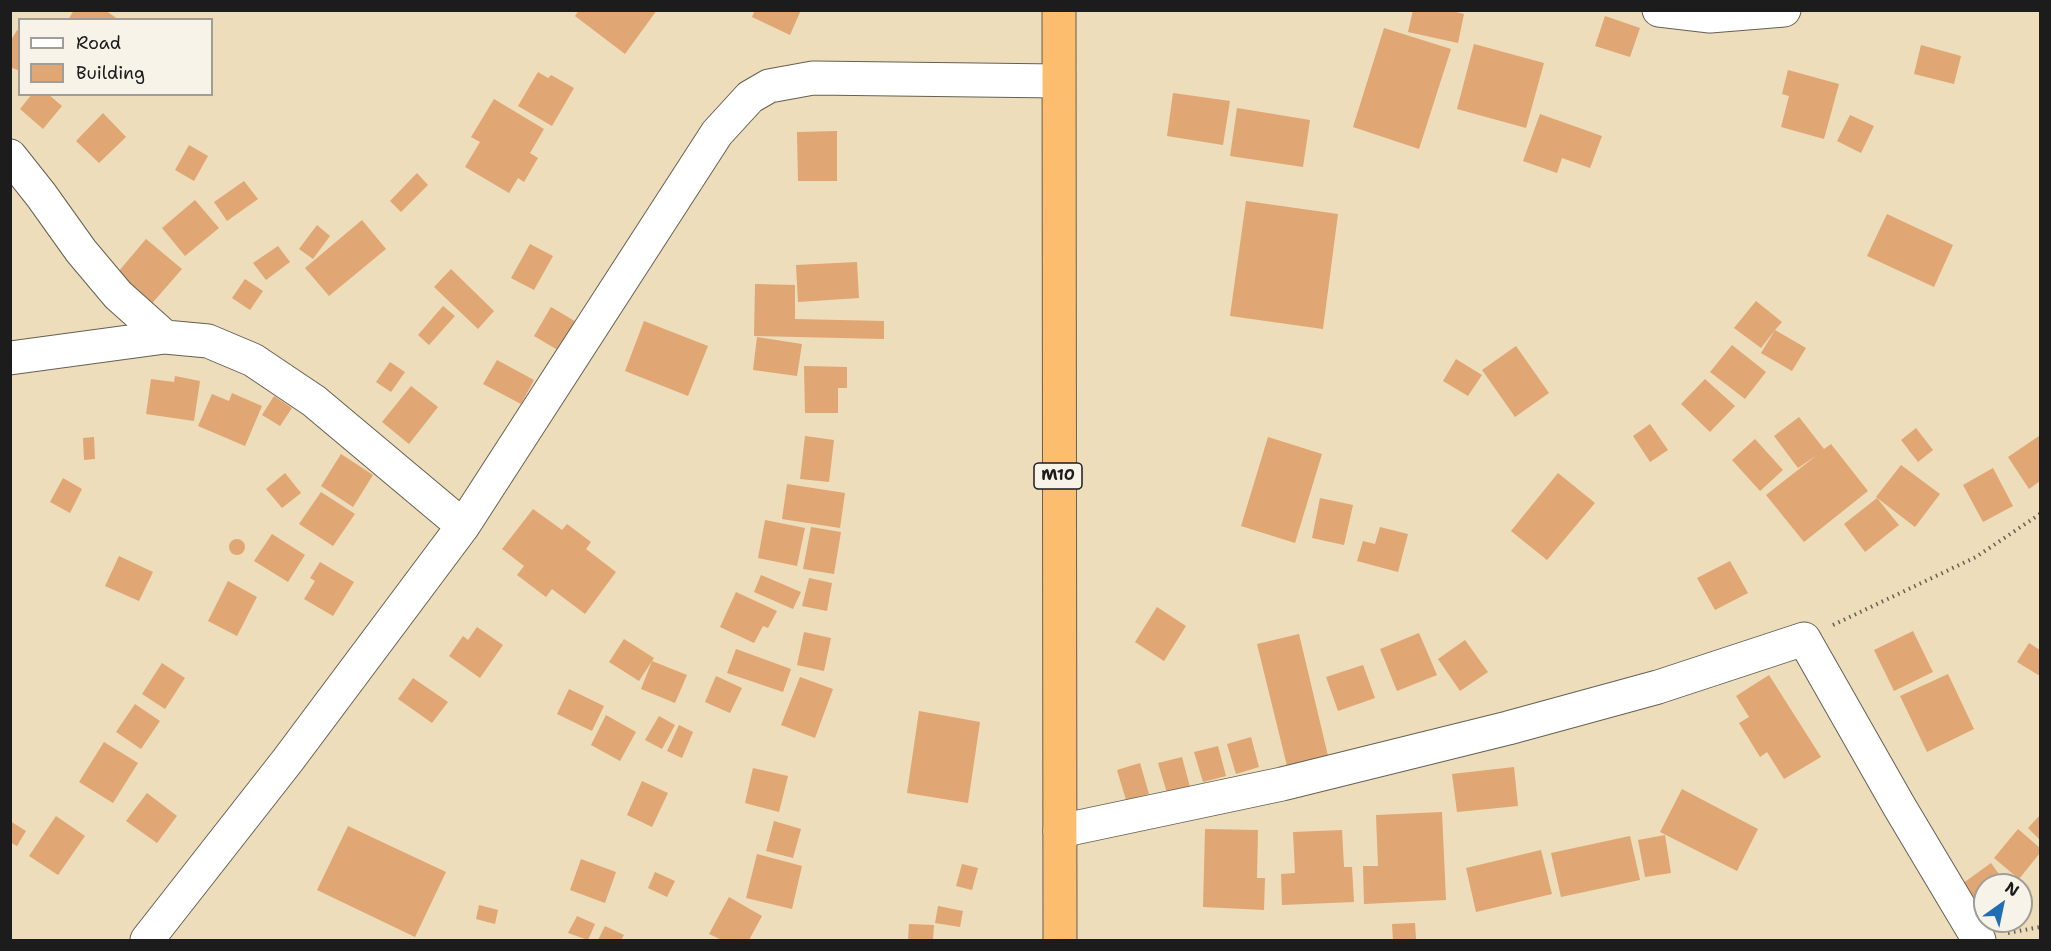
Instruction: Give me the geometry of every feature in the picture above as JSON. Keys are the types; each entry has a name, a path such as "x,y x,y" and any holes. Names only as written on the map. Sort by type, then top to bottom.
{"highway":[{"name":"M10","path":"1059,10 1060,940"}],"street":[{"path":"1659,10 1710,16 1784,10"},
{"path":"147,940 288,760 463,526 717,133 750,97 770,86 813,78 1058,81"},
{"path":"10,156 81,251 118,295 165,337"},
{"path":"10,358 165,337 208,341 253,360 314,400 463,526"},
{"path":"1060,831 1282,784 1508,728 1658,687 1804,639 1899,806 1979,940"}],"path":[{"path":"1804,639 1976,557 2040,516"}],"building":[{"path":"74,10 105,10 116,18 69,18"},
{"path":"579,10 657,10 625,54 575,16"},
{"path":"755,10 801,10 790,35 752,17"},
{"path":"1413,10 1448,10 1464,14 1458,43 1408,32"},
{"path":"1605,16 1640,28 1630,57 1595,46"},
{"path":"1384,28 1451,49 1419,149 1353,127"},
{"path":"18,30 18,70 10,67 10,42"},
{"path":"1474,44 1544,63 1526,128 1457,109"},
{"path":"1921,45 1961,56 1954,84 1914,74"},
{"path":"1788,70 1839,84 1824,139 1781,127 1789,96 1782,94"},
{"path":"538,72 548,78 551,75 574,88 552,126 518,106"},
{"path":"1173,93 1230,101 1223,145 1167,136"},
{"path":"30,96 50,96 62,106 43,129 20,109"},
{"path":"494,99 544,129 530,153 538,158 524,182 518,178 509,193 465,167 480,142 471,137"},
{"path":"1237,108 1310,120 1303,167 1230,156"},
{"path":"103,113 126,137 99,163 76,141"},
{"path":"1540,114 1602,136 1590,168 1562,158 1557,173 1523,161"},
{"path":"1850,115 1874,126 1861,153 1837,141"},
{"path":"837,131 837,181 798,181 797,132"},
{"path":"189,145 208,156 194,181 175,170"},
{"path":"417,173 428,185 401,212 390,201"},
{"path":"244,181 258,199 227,221 214,202"},
{"path":"195,200 219,228 185,256 162,228"},
{"path":"1246,201 1338,214 1323,329 1230,316"},
{"path":"1887,214 1953,245 1934,287 1867,256"},
{"path":"362,220 386,249 329,296 305,268"},
{"path":"317,225 330,236 313,259 299,249"},
{"path":"146,239 182,269 148,308 113,278"},
{"path":"530,244 553,256 534,290 511,278"},
{"path":"278,246 290,262 266,280 253,263"},
{"path":"857,262 859,298 798,302 796,265"},
{"path":"451,269 494,311 478,329 434,287"},
{"path":"245,279 263,291 250,310 232,298"},
{"path":"755,284 795,285 795,319 884,321 884,339 754,336"},
{"path":"1756,301 1782,322 1761,348 1734,328"},
{"path":"443,306 455,316 429,345 418,335"},
{"path":"551,307 578,323 561,352 534,336"},
{"path":"644,321 708,346 688,396 625,371"},
{"path":"1775,330 1806,348 1792,371 1761,353"},
{"path":"757,337 802,344 797,376 753,370"},
{"path":"1732,345 1766,372 1745,399 1710,372"},
{"path":"1516,346 1549,393 1515,417 1482,370"},
{"path":"1456,359 1482,375 1468,396 1443,381"},
{"path":"497,360 534,380 521,404 483,384"},
{"path":"390,362 405,372 391,392 376,382"},
{"path":"804,366 847,367 847,388 838,388 838,413 805,413"},
{"path":"175,376 200,381 194,421 146,414 151,379 174,382"},
{"path":"1705,379 1735,406 1710,432 1681,404"},
{"path":"411,386 438,407 409,444 382,422"},
{"path":"232,393 262,406 245,446 198,426 212,394 229,401"},
{"path":"274,396 292,408 280,426 262,415"},
{"path":"1799,417 1824,449 1831,444 1868,491 1804,542 1766,495 1817,455 1798,468 1774,436"},
{"path":"1650,424 1668,450 1650,462 1633,436"},
{"path":"1916,428 1933,450 1918,462 1901,440"},
{"path":"805,436 834,440 829,482 800,479"},
{"path":"2039,436 2040,481 2029,489 2008,457"},
{"path":"94,437 95,459 84,460 83,438"},
{"path":"1268,437 1322,454 1295,543 1241,526"},
{"path":"1755,439 1783,470 1760,491 1732,460"},
{"path":"341,454 373,475 353,507 321,486"},
{"path":"1901,465 1940,494 1915,527 1876,497"},
{"path":"1993,468 2013,506 1983,522 1963,485"},
{"path":"285,473 301,493 282,508 266,489"},
{"path":"1558,473 1595,503 1547,560 1511,531"},
{"path":"63,478 82,489 70,513 50,502"},
{"path":"787,484 845,493 840,528 782,519"},
{"path":"321,492 355,514 333,546 299,524"},
{"path":"1320,498 1353,505 1344,545 1312,538"},
{"path":"1877,498 1899,525 1865,552 1844,524"},
{"path":"533,509 562,530 567,524 591,542 586,549 616,572 585,614 552,589 546,597 517,575 524,566 502,549"},
{"path":"765,520 805,528 797,566 758,558"},
{"path":"811,527 841,532 834,574 803,569"},
{"path":"1380,527 1408,534 1398,572 1357,561 1363,541 1375,544"},
{"path":"272,534 305,555 288,582 254,561"},
{"path":"237,539 245,547 237,555 229,547"},
{"path":"119,556 153,572 139,601 105,586"},
{"path":"1730,561 1748,593 1715,610 1697,578"},
{"path":"320,562 354,582 333,616 304,599 315,581 310,578"},
{"path":"761,575 801,592 793,609 754,592"},
{"path":"809,578 832,583 827,611 802,606"},
{"path":"228,581 257,597 237,636 208,621"},
{"path":"736,592 777,611 768,628 763,626 754,643 720,627"},
{"path":"1157,607 1186,626 1164,661 1135,642"},
{"path":"477,627 503,645 480,678 449,656 463,636 468,640"},
{"path":"1913,631 1933,672 1894,691 1874,650"},
{"path":"804,632 831,638 824,671 797,665"},
{"path":"1419,633 1437,675 1397,691 1380,649"},
{"path":"1299,634 1329,760 1288,770 1257,644"},
{"path":"624,639 654,658 639,681 609,662"},
{"path":"1465,640 1488,672 1460,691 1438,659"},
{"path":"2029,643 2040,650 2040,676 2017,662"},
{"path":"736,649 791,669 783,692 727,673"},
{"path":"652,661 687,675 675,703 641,689"},
{"path":"162,663 185,678 165,709 142,694"},
{"path":"1363,665 1375,698 1338,711 1326,677"},
{"path":"1948,674 1974,729 1927,752 1900,696"},
{"path":"1769,675 1821,757 1784,779 1767,752 1760,757 1739,723 1749,717 1736,696"},
{"path":"716,676 742,688 730,713 705,702"},
{"path":"800,677 833,689 815,738 781,725"},
{"path":"413,678 448,702 432,723 398,699"},
{"path":"569,689 604,706 592,731 557,714"},
{"path":"135,704 160,721 141,749 116,732"},
{"path":"919,711 980,722 968,803 907,793"},
{"path":"606,715 636,732 620,761 591,745"},
{"path":"659,716 675,725 662,749 645,740"},
{"path":"679,725 693,732 682,758 667,751"},
{"path":"1251,737 1259,767 1236,774 1227,744"},
{"path":"104,742 138,763 113,803 79,782"},
{"path":"1218,746 1226,776 1203,782 1194,752"},
{"path":"1182,757 1190,787 1167,793 1158,763"},
{"path":"1140,763 1149,794 1126,800 1117,770"},
{"path":"1514,767 1518,806 1457,812 1452,774"},
{"path":"753,768 788,776 779,812 745,803"},
{"path":"642,781 668,793 652,827 627,815"},
{"path":"1682,789 1758,829 1737,871 1660,832"},
{"path":"147,793 177,816 157,843 126,821"},
{"path":"1442,812 1446,900 1364,904 1363,866 1378,866 1376,815"},
{"path":"2040,815 2040,840 2028,828"},
{"path":"56,816 85,836 58,875 29,856"},
{"path":"10,821 26,831 17,846 10,842"},
{"path":"774,821 801,829 793,858 766,851"},
{"path":"348,826 446,872 415,937 317,890"},
{"path":"1205,829 1258,830 1257,878 1265,878 1264,910 1203,907"},
{"path":"2018,829 2040,848 2040,853 2024,873 2012,873 1994,858"},
{"path":"1342,830 1344,867 1352,867 1354,902 1282,905 1281,874 1295,873 1293,832"},
{"path":"1665,835 1671,873 1645,877 1638,840"},
{"path":"1630,836 1640,880 1561,897 1551,853"},
{"path":"1541,850 1552,894 1476,912 1466,868"},
{"path":"757,854 802,866 792,909 746,898"},
{"path":"581,859 616,872 605,903 570,890"},
{"path":"1991,863 1998,873 1977,873"},
{"path":"962,864 978,868 972,890 956,886"},
{"path":"655,872 675,881 667,897 648,888"},
{"path":"1973,876 1973,898 1962,884"},
{"path":"729,897 762,916 749,940 722,940 709,934"},
{"path":"479,905 498,910 495,924 476,919"},
{"path":"938,906 963,911 960,927 935,923"},
{"path":"577,916 595,924 588,940 568,933"},
{"path":"1415,923 1416,939 1393,940 1392,924"},
{"path":"909,924 934,925 933,940 908,940"},
{"path":"605,926 624,935 621,940 598,940"}]}
